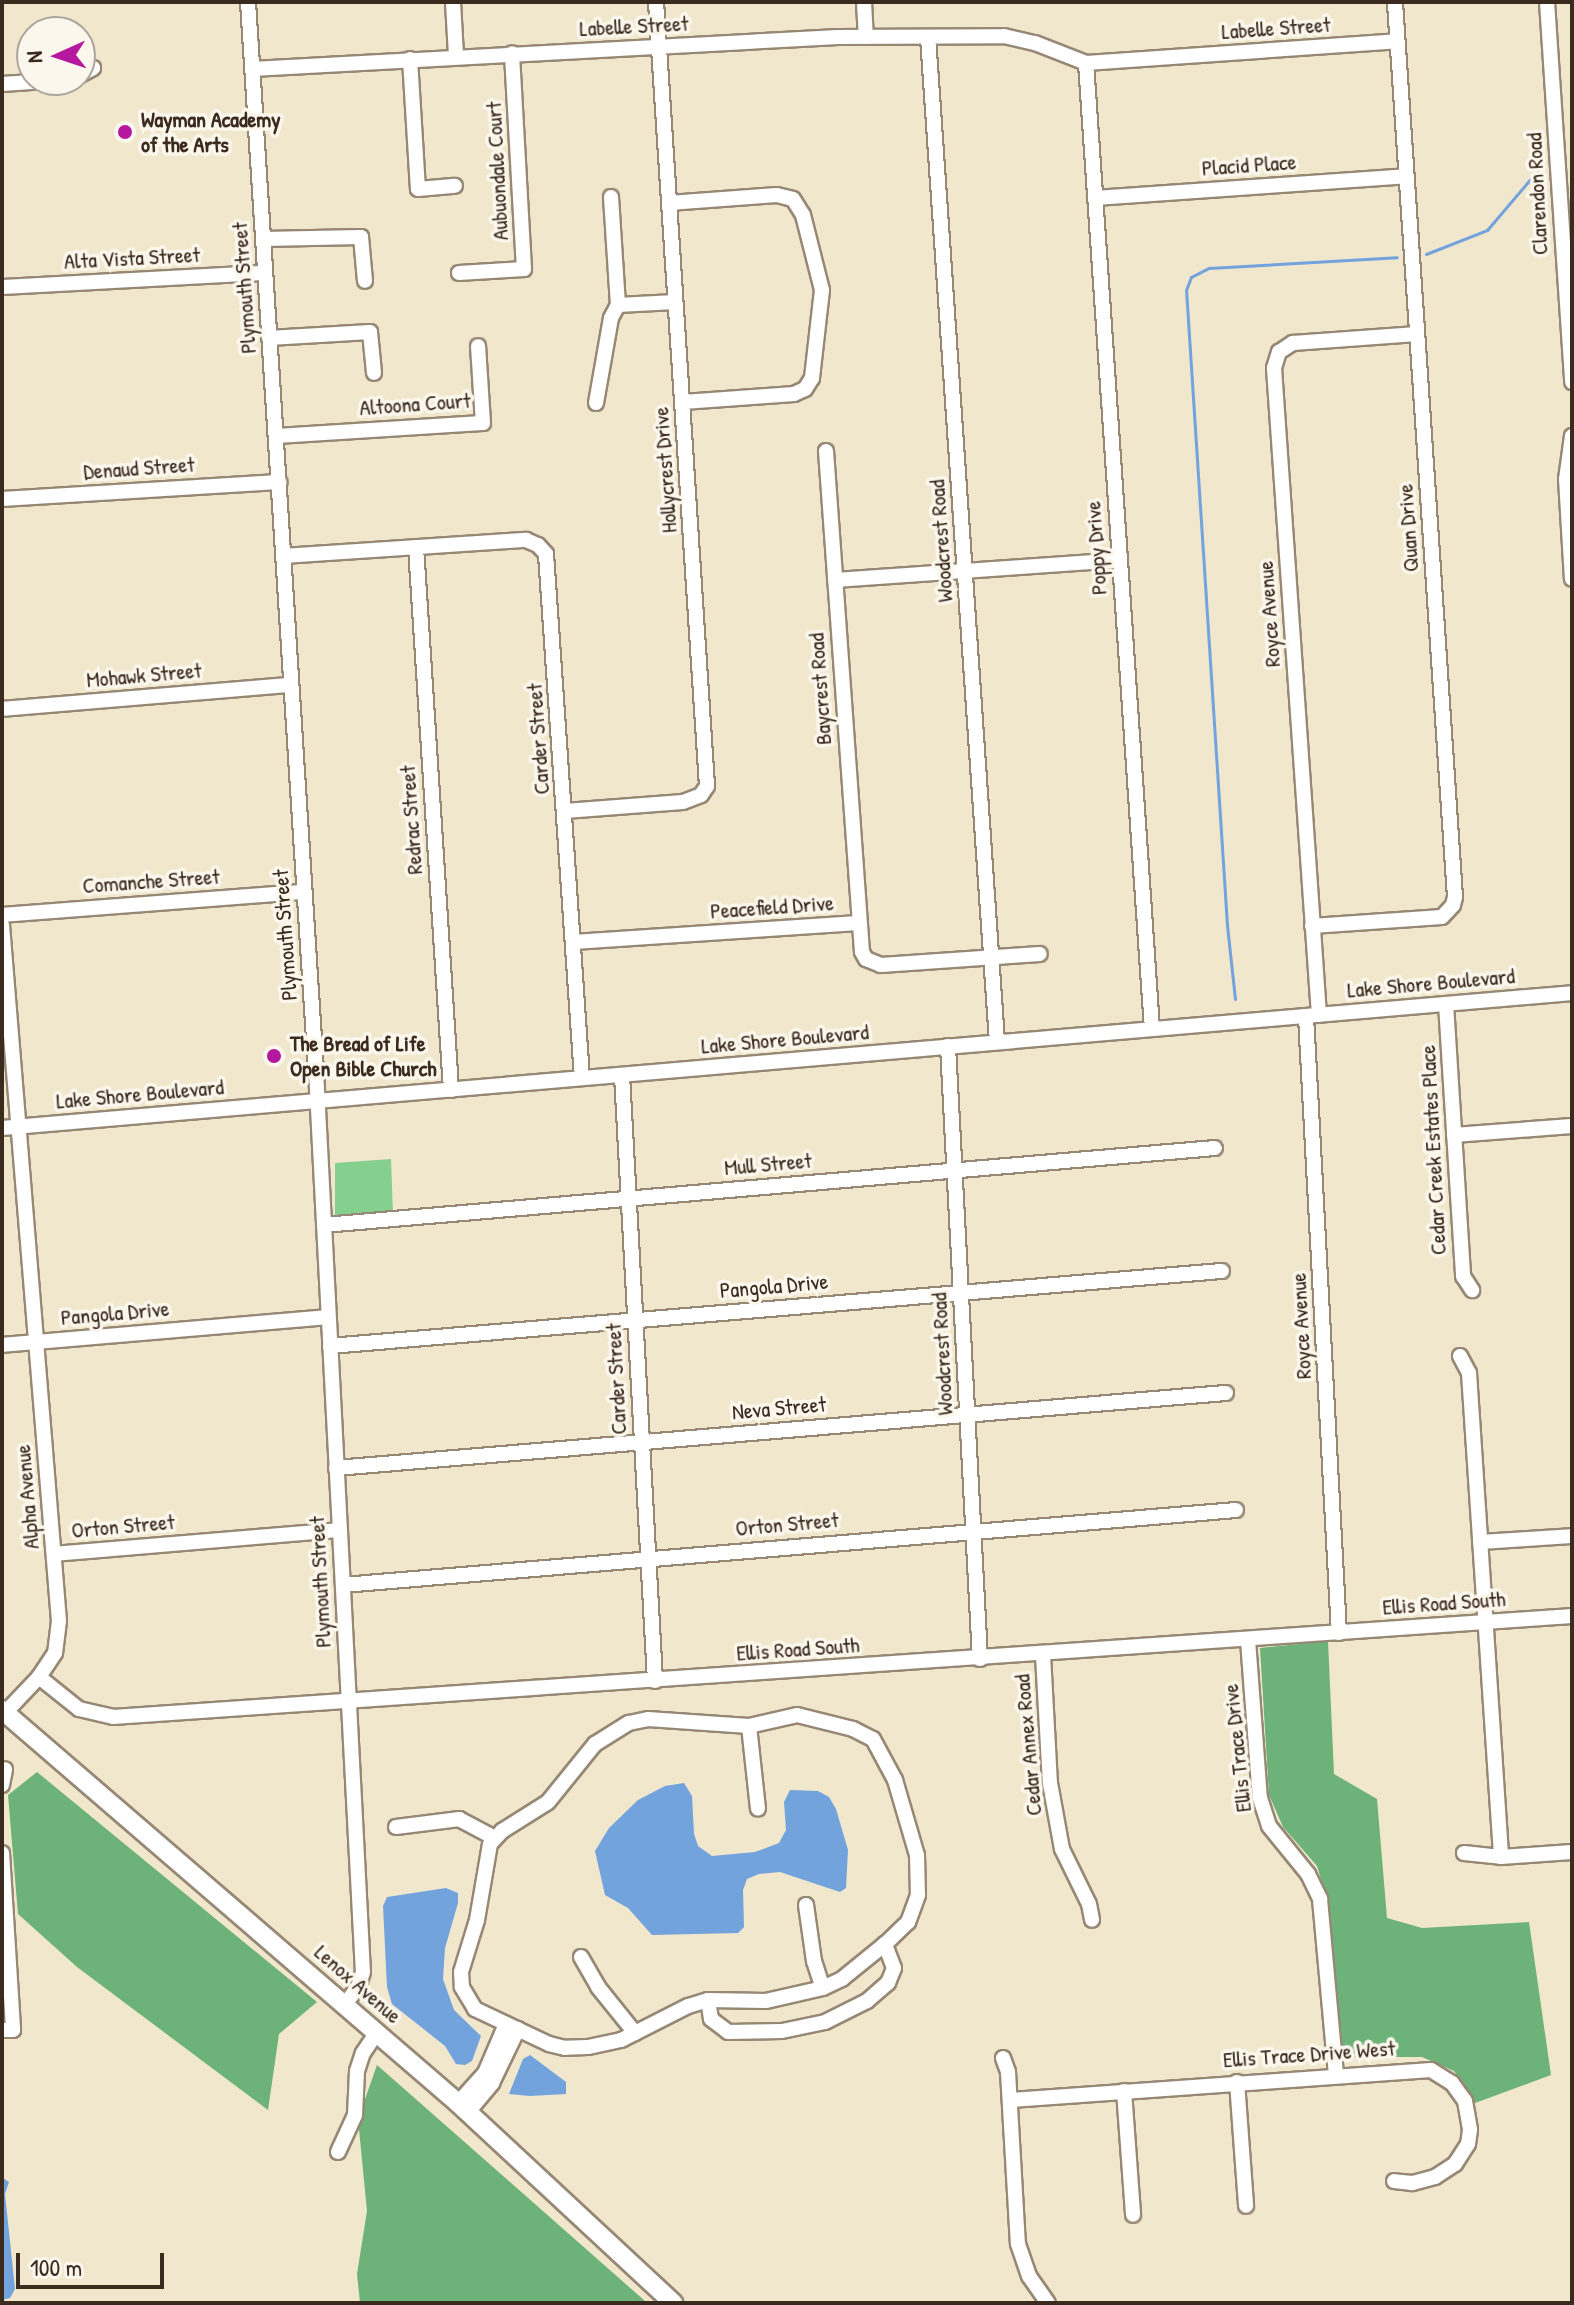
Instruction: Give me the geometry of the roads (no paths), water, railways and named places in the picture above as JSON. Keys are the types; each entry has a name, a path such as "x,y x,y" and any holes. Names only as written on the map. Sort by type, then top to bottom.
{"main road":[{"name":"Lenox Avenue","path":"3,1713 463,2107 673,2303"}],"street":[{"name":"Plymouth Street","path":"248,2 318,1101 363,1972 358,1987 345,2004"},
{"path":"453,2 456,56"},
{"name":"Hollycrest Drive","path":"565,811 683,802 701,795 707,786 656,2"},
{"path":"864,2 866,37"},
{"name":"Quan Drive","path":"1312,926 1432,919 1448,912 1455,897 1395,2"},
{"name":"Clarendon Road","path":"1547,2 1572,382"},
{"name":"Labelle Street","path":"252,69 512,53 866,37 1004,36 1035,43 1086,63 1397,41"},
{"name":"Woodcrest Road","path":"928,37 997,1042"},
{"name":"Aubuondale Court","path":"459,273 524,269 512,53"},
{"path":"410,59 418,189 455,186"},
{"name":"Poppy Drive","path":"1086,63 1152,1029"},
{"name":"Placid Place","path":"1095,198 1406,176"},
{"path":"669,203 777,195 793,199 803,215 822,290 812,378 805,389 794,394 683,402"},
{"path":"596,403 611,318 618,305 611,197"},
{"path":"263,239 361,237 365,281"},
{"name":"Alta Vista Street","path":"2,287 264,273"},
{"path":"618,305 675,302"},
{"path":"269,338 370,332 374,373"},
{"name":"Royce Avenue","path":"1339,1633 1312,1015 1312,926 1275,359 1284,347 1293,343 1417,334"},
{"name":"Altoona Court","path":"276,436 483,423 478,346"},
{"path":"1572,436 1566,479 1572,579"},
{"name":"Baycrest Road","path":"826,451 858,923"},
{"name":"Denaud Street","path":"2,499 279,482"},
{"name":"Carder Street","path":"416,547 526,540 538,545 548,563 582,1078"},
{"path":"283,556 416,547"},
{"name":"Redrac Street","path":"416,547 451,1090"},
{"path":"835,580 1119,560"},
{"name":"Mohawk Street","path":"2,709 290,685"},
{"name":"Comanche Street","path":"2,915 304,892"},
{"name":"Peacefield Drive","path":"573,942 858,923 862,952 874,963 1040,954"},
{"name":"Alpha Avenue","path":"2,925 59,1633 55,1653 39,1677 3,1713"},
{"name":"Lake Shore Boulevard","path":"2,1128 1572,993"},
{"name":"Cedar Creek Estates Place","path":"1446,1004 1463,1276 1472,1290"},
{"name":"Woodcrest Road","path":"948,1046 980,1659"},
{"name":"Carder Street","path":"622,1075 655,1681"},
{"path":"1454,1135 1572,1126"},
{"name":"Mull Street","path":"324,1225 1215,1148"},
{"name":"Pangola Drive","path":"330,1346 1222,1271"},
{"name":"Pangola Drive","path":"2,1345 328,1317"},
{"path":"1460,1356 1469,1373 1501,1857"},
{"name":"Neva Street","path":"336,1468 1226,1393"},
{"name":"Orton Street","path":"343,1585 1236,1510"},
{"name":"Orton Street","path":"54,1554 340,1530"},
{"path":"1480,1542 1572,1536"},
{"name":"Ellis Road South","path":"39,1677 79,1709 100,1716 1043,1655 1572,1616"},
{"name":"Ellis Trace Drive","path":"1248,1640 1260,1798 1269,1826 1308,1874 1320,1899 1336,2074"},
{"name":"Cedar Annex Road","path":"1043,1655 1054,1809 1062,1849 1089,1904 1092,1920"},
{"path":"797,1715 861,1732 883,1752 908,1817 919,1877 915,1908 908,1922 842,1979 823,1988 766,2001 708,2000 688,2006 608,2044 565,2048 475,2009 462,1987 461,1972 477,1920 484,1865 494,1838 548,1802 595,1744 629,1723 667,1718 749,1726 797,1715"},
{"path":"749,1726 758,1809"},
{"path":"2,1785 5,1769"},
{"path":"396,1827 459,1819 494,1838"},
{"path":"1464,1853 1501,1857 1572,1852"},
{"path":"2,1853 8,2030"},
{"path":"806,1905 814,1961 823,1988"},
{"path":"708,2000 711,2019 728,2032 782,2031 825,2022 867,2001 888,1983 894,1968 885,1944"},
{"path":"581,1957 598,1987 635,2033"},
{"path":"463,2107 512,2027"},
{"path":"338,2152 355,2115 357,2071 363,2053 377,2032"},
{"path":"1003,2058 1011,2100 1018,2244 1029,2276 1048,2303"},
{"name":"Ellis Trace Drive West","path":"1011,2100 1336,2074 1431,2070 1452,2083 1465,2101 1470,2115 1469,2138 1455,2164 1422,2182 1394,2181"},
{"path":"1237,2082 1246,2206"},
{"path":"1124,2091 1133,2215"}],"water":[{"path":"684,1783 692,1796 694,1834 698,1846 712,1856 755,1852 779,1843 786,1830 784,1802 790,1790 818,1791 829,1797 836,1809 848,1850 846,1888 840,1892 780,1872 759,1874 747,1879 743,1890 744,1927 738,1933 652,1935 628,1908 605,1895 595,1851 609,1828 638,1800 665,1786"},
{"path":"446,1888 458,1893 458,1903 445,1948 443,1979 454,2010 481,2036 472,2061 465,2065 456,2064 445,2046 392,2004 387,1987 383,1906 387,1897"},
{"path":"530,2055 566,2082 566,2094 509,2094 523,2059"},
{"path":"3,2178 9,2182 5,2194 15,2289 10,2298 2,2300"}],"waterway":[{"path":"1426,254 1487,230 1539,169"},
{"path":"1235,999 1227,925 1186,290 1191,277 1209,268 1397,257"}],"place":[{"name":"Wayman Academy of the Arts","path":"125,132"},
{"name":"The Bread of Life Open Bible Church","path":"274,1056"}]}
